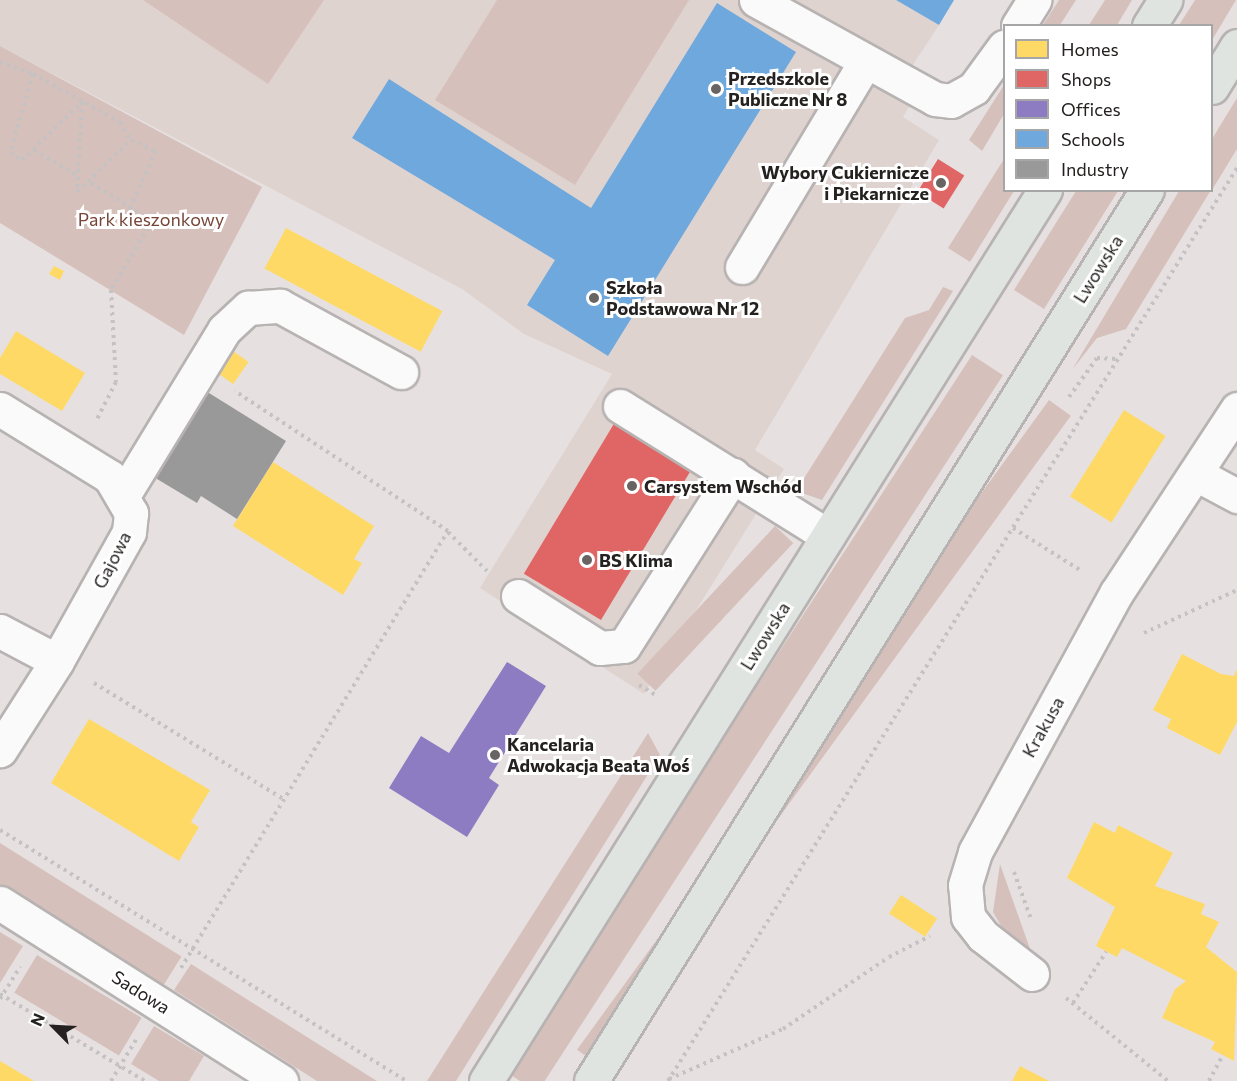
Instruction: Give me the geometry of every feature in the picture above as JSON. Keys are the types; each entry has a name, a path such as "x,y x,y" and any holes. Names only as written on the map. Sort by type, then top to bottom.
{"main road":[{"path":"1150,24 1165,0"},
{"path":"1213,85 1237,46"},
{"name":"Lwowska","path":"486,1081 1044,192"},
{"name":"Lwowska","path":"591,1081 1146,192"}],"street":[{"path":"756,0 918,92 951,101 961,98 989,73 1003,50"},
{"path":"1019,24 1034,0"},
{"path":"742,267 865,62"},
{"path":"0,409 78,457 124,494 200,368 235,316 267,303 401,372"},
{"path":"620,406 828,536"},
{"name":"Krakusa","path":"968,917 965,885 975,852 1117,592 1237,408"},
{"path":"1196,474 1237,496"},
{"path":"518,596 600,648 624,646 733,475"},
{"name":"Gajowa","path":"57,662 129,532 124,494"},
{"path":"0,631 57,662 0,750"},
{"name":"Sadowa","path":"0,903 242,1071 281,1081"},
{"path":"968,917 983,936 1032,974"}],"path":[{"path":"0,62 33,74 120,122 131,140 156,151 130,208"},
{"path":"33,74 10,153 22,160 82,102"},
{"path":"82,102 77,192 91,183 131,140"},
{"path":"34,150 78,176"},
{"path":"669,1080 1237,168"},
{"path":"78,457 116,382 111,290 152,221 91,183"},
{"path":"1088,372 1097,358 1118,359"},
{"path":"200,368 448,531 466,553"},
{"path":"1013,528 1117,592"},
{"path":"180,970 448,531"},
{"path":"1137,636 1237,590"},
{"path":"57,662 285,800"},
{"path":"0,830 407,1081"},
{"path":"1010,862 1045,956 1032,974 1073,1003 1168,1081"},
{"path":"669,1080 783,1029 889,957 968,917"},
{"path":"1073,1003 1106,952"},
{"path":"1,996 145,1081"},
{"path":"111,1081 138,1036"},
{"path":"1209,1081 1223,1055"}],"shaded area":[{"path":"0,0 896,0 939,25 907,74 923,83 903,117 939,140 755,450 784,469 644,694 480,588 612,374 524,334 462,289 0,46"}],"green space":[{"path":"143,0 324,0 268,84"},
{"path":"497,0 689,0 575,185 435,100"},
{"path":"1059,0 1076,0 1061,24 1044,24"},
{"path":"1105,0 1132,0 1118,24 1090,24"},
{"path":"1195,0 1236,0 1213,38 1213,24 1180,24"},
{"name":"Park kieszonkowy","path":"0,46 262,187 184,335 0,223"},
{"path":"1003,87 1003,116 982,151 969,140"},
{"path":"1237,98 1237,149 1213,188 1213,137"},
{"path":"1003,161 1003,192 1013,192 970,262 948,248"},
{"path":"1075,192 1117,192 1044,309 1014,290"},
{"path":"1178,192 1210,192 1126,329 1097,338 1072,370"},
{"path":"943,287 953,291 822,500 796,491 905,318 929,310"},
{"path":"972,355 1003,375 545,1081 520,1081 506,1072"},
{"path":"1049,400 1071,416 599,1066 577,1050"},
{"path":"775,526 793,543 656,691 637,674"},
{"path":"648,733 660,755 456,1081 427,1081"},
{"path":"0,843 181,956 161,989 0,888"},
{"path":"1000,864 1035,963 1011,943 993,912"},
{"path":"0,932 23,946 0,983"},
{"path":"37,955 142,1018 119,1056 14,993"},
{"path":"191,964 377,1081 317,1081 174,990"},
{"path":"154,1026 204,1056 189,1081 159,1081 131,1064"}],"building: Homes":[{"path":"286,228 442,311 421,352 264,269"},
{"path":"54,266 64,271 60,280 49,274"},
{"path":"16,331 85,373 62,411 0,374 0,358"},
{"path":"233,351 249,362 233,384 218,373"},
{"path":"1124,410 1166,436 1112,522 1070,497"},
{"path":"273,462 374,526 354,559 362,563 343,595 233,526"},
{"path":"1182,654 1221,674 1234,676 1237,669 1237,722 1220,755 1167,728 1171,719 1153,710"},
{"path":"89,719 210,790 191,822 199,827 179,861 51,783"},
{"path":"1094,822 1115,833 1118,825 1173,853 1155,886 1205,904 1201,914 1219,922 1206,947 1237,972 1234,1061 1211,1049 1215,1042 1162,1018 1175,989 1186,981 1122,948 1117,957 1096,946 1115,907 1067,878"},
{"path":"901,895 937,918 925,937 889,913"},
{"path":"0,1061 34,1081 0,1081"},
{"path":"1020,1066 1049,1081 1012,1081"}],"building: Shops":[{"name":"Wybory Cukiernicze i Piekarnicze","path":"938,159 964,175 944,209 917,192"},
{"path":"615,422 692,468 601,620 524,574"}],"building: Offices":[{"path":"507,662 546,686 489,778 499,785 467,837 389,788 421,736 449,753"}],"building: Schools":[{"path":"896,0 954,0 939,25"},
{"path":"717,3 796,52 608,356 527,305 555,260 352,138 389,79 591,208"}],"building: Industry":[{"path":"201,388 286,441 237,519 201,496 197,503 147,473"}],"place":[{"name":"Przedszkole Publiczne Nr 8","path":"716,89"},
{"name":"Wybory Cukiernicze i Piekarnicze","path":"941,183"},
{"name":"Szkoła Podstawowa Nr 12","path":"594,298"},
{"name":"Carsystem Wschód","path":"632,486"},
{"name":"BS Klima","path":"587,560"},
{"name":"Kancelaria Adwokacja Beata Woś","path":"495,755"}]}
